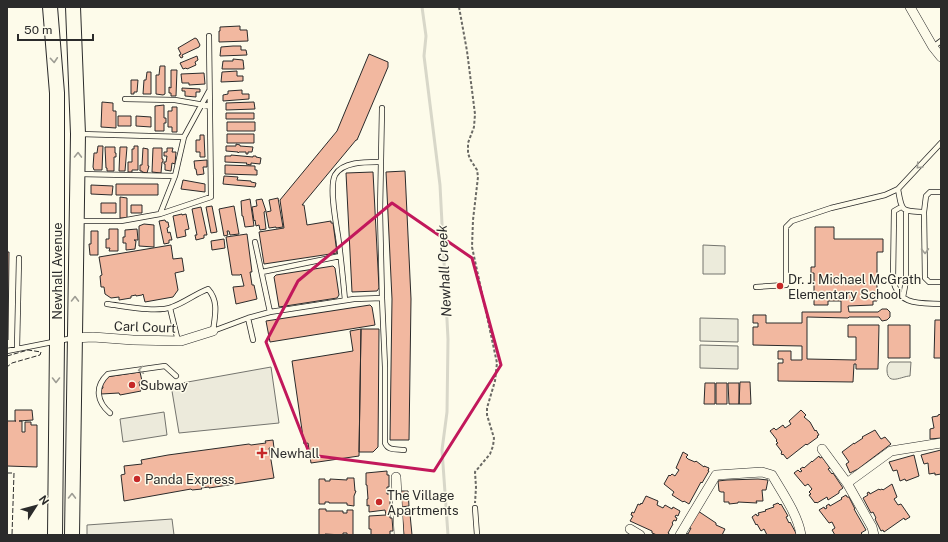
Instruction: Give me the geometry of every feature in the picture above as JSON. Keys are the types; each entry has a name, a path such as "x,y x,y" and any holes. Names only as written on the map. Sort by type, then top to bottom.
{"main road":[{"name":"Newhall Avenue","path":"50,7 57,93 55,535"},
{"name":"Newhall Avenue","path":"72,535 74,338 78,174 73,7"},
{"path":"55,535 72,535"}],"street":[{"path":"910,7 941,58"},
{"name":"Carl Court","path":"74,338 94,337 133,340 181,341 213,331"},
{"path":"847,483 891,451 941,443"},
{"path":"822,449 847,483 872,527 874,535"},
{"path":"680,535 716,475 762,472 772,475 800,528 801,535"},
{"path":"396,477 399,535"},
{"path":"630,529 640,535"}],"lane":[{"path":"77,221 121,221 160,214 211,197 209,36"},
{"path":"933,47 941,41"},
{"path":"160,214 175,176 184,137 209,90"},
{"path":"125,99 175,100 210,106"},
{"path":"382,108 382,298 386,367 385,443 390,449 404,450"},
{"path":"78,134 184,137"},
{"path":"756,287 786,285 786,227 792,221 831,208 885,195 898,189 941,143"},
{"path":"345,300 334,211 333,185 335,175 346,166 355,163 381,162"},
{"path":"78,174 175,176"},
{"path":"898,189 901,207 906,212 924,212"},
{"path":"941,192 930,192 926,196 924,212 925,278 929,282 941,282"},
{"path":"901,207 894,211 893,280 895,288 899,294 915,303 941,304"},
{"path":"903,297 906,281 906,212"},
{"path":"255,242 270,312"},
{"path":"262,272 340,256"},
{"path":"17,348 18,258"},
{"path":"107,304 157,310 170,308 208,289 213,295 216,305 213,331 248,318 270,312 345,300 382,298"},
{"path":"170,308 178,341"},
{"path":"248,318 253,340"},
{"path":"7,351 74,338"},
{"path":"110,413 103,407 100,400 99,389 102,379 108,374 166,366 176,376"},
{"path":"475,508 477,535"}],"path":[{"path":"459,7 467,52 475,114 474,127 468,143 468,153 477,170 478,177 473,220 472,247 497,363 495,381 487,408 487,415 494,438 493,446 490,454 475,472 475,508"}],"highlighted area":[{"path":"392,203 472,258 501,365 434,471 310,455 266,342 298,281"}],"shaded area":[{"path":"703,245 725,246 725,274 703,274"},
{"path":"700,318 738,319 738,342 700,341"},
{"path":"700,345 738,346 738,369 700,368"},
{"path":"890,362 911,362 910,376 896,379 890,378 887,370"},
{"path":"271,367 279,423 179,433 171,385"},
{"path":"164,412 167,435 123,442 120,419"},
{"path":"172,519 174,535 87,535 87,525"}],"building":[{"path":"240,26 240,30 247,30 248,41 219,42 220,27"},
{"path":"195,38 200,45 199,47 182,55 183,57 181,58 178,48"},
{"path":"241,46 241,50 246,50 247,55 220,56 221,47"},
{"path":"369,54 388,62 388,67 357,140 302,205 304,205 307,225 331,221 331,223 333,223 337,253 264,264 259,232 284,228 280,200 337,131"},
{"path":"197,56 198,60 195,62 196,65 183,69 180,63"},
{"path":"233,59 243,60 244,69 222,69 223,61 233,61"},
{"path":"160,66 165,66 165,94 163,95 156,94 156,75 159,75"},
{"path":"171,70 177,70 176,96 171,96 171,93 169,93 169,87 171,88"},
{"path":"237,71 237,76 243,76 243,81 221,82 222,72"},
{"path":"147,72 151,72 151,94 143,94 144,80 146,80"},
{"path":"204,73 205,84 189,85 189,83 182,83 181,74"},
{"path":"131,80 138,80 137,92 134,92 134,94 131,94"},
{"path":"182,88 200,89 200,92 196,92 196,97 185,96 185,91 182,91"},
{"path":"242,90 242,94 249,94 249,99 223,101 223,95 228,94 228,91"},
{"path":"102,102 113,103 113,111 116,111 116,128 101,127"},
{"path":"254,102 255,109 226,110 226,103"},
{"path":"164,105 164,118 166,118 166,123 164,123 164,131 155,131 155,106"},
{"path":"172,107 177,107 177,132 172,132 172,127 168,127 168,111 172,111"},
{"path":"226,113 254,113 254,119 226,119"},
{"path":"118,116 131,116 131,126 118,126"},
{"path":"136,116 151,117 151,127 136,126"},
{"path":"227,122 255,122 255,131 227,131"},
{"path":"227,134 254,134 254,143 227,143"},
{"path":"200,135 204,135 205,157 200,157 200,152 196,152 196,140 200,140"},
{"path":"236,144 240,146 253,147 252,152 248,152 248,154 246,154 246,152 238,153 226,151 226,146 236,146"},
{"path":"98,146 103,146 102,170 94,170 94,153 97,153"},
{"path":"134,146 138,146 138,170 128,172 128,162 132,162 132,149 134,149"},
{"path":"105,147 115,147 116,157 114,157 114,171 107,171"},
{"path":"120,147 127,147 125,171 119,171"},
{"path":"143,148 148,149 149,166 147,173 140,171 140,165 142,165"},
{"path":"153,148 162,148 163,162 161,173 152,172"},
{"path":"167,148 173,148 172,152 176,152 175,164 172,163 171,171 165,170 164,162 166,162 167,156 164,156 164,152 167,152"},
{"path":"225,156 256,156 261,158 260,164 251,163 251,165 246,164 247,163 225,162"},
{"path":"207,160 207,167 203,167 204,174 197,175 194,161"},
{"path":"225,165 255,166 257,175 225,174"},
{"path":"405,171 411,299 409,440 390,440 392,299 386,172"},
{"path":"373,172 379,288 377,291 352,292 346,173"},
{"path":"224,176 238,177 237,180 251,181 256,183 255,187 223,184"},
{"path":"183,180 205,184 205,192 181,189"},
{"path":"116,184 158,184 158,195 116,195"},
{"path":"91,185 113,186 112,195 91,194"},
{"path":"120,197 127,198 127,218 120,218"},
{"path":"278,198 283,227 269,228 266,212 271,211 269,200"},
{"path":"250,199 254,226 245,227 242,216 241,201"},
{"path":"262,199 266,211 264,212 266,229 260,230 259,225 256,226 255,220 254,221 252,207 257,206 256,200"},
{"path":"101,203 116,203 116,213 101,213"},
{"path":"131,205 142,205 142,213 131,213"},
{"path":"212,206 217,232 211,233 206,207"},
{"path":"234,206 239,234 230,235 229,231 227,231 228,235 224,236 219,209"},
{"path":"201,207 207,235 204,235 204,238 196,240 195,235 197,235 192,209"},
{"path":"186,214 189,229 185,230 186,236 177,238 173,216"},
{"path":"165,220 168,222 168,233 170,232 172,240 169,240 169,243 164,244 159,221"},
{"path":"144,224 154,225 154,247 139,246 139,226"},
{"path":"815,227 834,227 834,239 883,239 883,252 877,252 877,301 873,301 873,305 848,306 849,312 878,312 882,309 887,309 890,312 890,317 887,320 882,321 879,317 807,317 807,359 856,360 856,337 848,337 848,325 879,325 878,369 856,369 856,364 854,364 853,382 778,381 778,363 783,363 783,359 778,359 778,351 791,351 791,360 802,360 802,346 753,345 753,327 758,327 758,323 753,323 753,315 766,315 766,323 802,323 802,312 841,312 841,301 828,301 828,305 814,305 814,273 811,273 811,267 815,267"},
{"path":"109,229 118,229 118,251 109,251 110,248 106,248 106,239 109,239"},
{"path":"137,229 138,240 134,240 136,241 135,249 126,250 126,243 123,243 125,230"},
{"path":"91,231 98,231 98,255 90,255 89,244 91,244"},
{"path":"247,234 252,272 250,272 252,285 254,285 257,299 236,304 233,287 244,286 241,274 232,275 226,237"},
{"path":"224,239 225,248 212,250 211,241"},
{"path":"171,245 173,259 182,258 184,271 175,273 178,290 173,297 145,302 143,294 119,300 119,297 111,298 105,294 104,287 101,287 100,276 102,275 99,257"},
{"path":"7,252 9,252 8,340 7,340"},
{"path":"333,266 335,268 339,295 337,298 279,307 274,277 276,275"},
{"path":"370,305 372,307 375,325 270,342 266,321"},
{"path":"935,320 941,320 941,358 934,358"},
{"path":"888,325 910,325 910,358 888,358"},
{"path":"361,329 379,329 378,447 373,452 359,452"},
{"path":"361,329 359,456 311,463 308,443 304,444 292,361 353,351 350,331"},
{"path":"140,372 142,381 139,382 141,391 120,395 119,393 101,394 100,390 103,388 102,382 106,377"},
{"path":"740,382 750,382 751,404 739,404"},
{"path":"705,383 715,383 715,404 704,404"},
{"path":"716,383 727,383 727,404 716,404"},
{"path":"728,383 739,383 739,404 729,404"},
{"path":"15,410 32,410 33,420 19,421 22,421 22,432 25,432 25,422 31,422 31,425 37,425 37,467 7,466 7,421 15,421"},
{"path":"801,410 806,415 804,417 810,422 819,435 787,459 783,454 782,455 782,452 776,444 778,443 776,441 777,440 770,431 774,428 776,430 783,425 785,428 791,424 789,421"},
{"path":"941,414 941,438 930,439 930,429 934,428 932,417"},
{"path":"875,430 881,439 885,437 891,444 858,469 850,473 846,464 849,462 842,452 863,438 862,437"},
{"path":"273,440 274,448 269,448 274,478 201,488 202,489 191,489 124,501 121,475 125,474 124,466 142,464 141,460 168,455 266,443 265,441"},
{"path":"941,450 941,474 929,474 928,463 924,464 921,455"},
{"path":"683,452 688,455 686,457 688,459 695,462 696,461 704,467 709,468 709,471 689,504 672,495 674,492 664,484 669,475 670,476 672,474 675,476 679,470 676,468"},
{"path":"914,455 919,476 906,481 905,479 900,481 897,470 893,471 889,462"},
{"path":"819,456 820,458 822,457 830,468 828,469 832,474 833,473 843,488 839,491 839,493 828,500 827,497 815,503 809,495 811,494 809,492 812,489 808,484 805,486 794,473 798,470 800,472 802,471 800,469 803,467 804,468"},
{"name":"The Village Apartments","path":"387,471 387,475 389,475 389,487 387,487 387,494 390,494 390,518 392,518 393,531 390,531 390,535 371,535 371,529 369,529 369,516 386,515 385,510 369,512 369,505 367,506 368,499 366,473"},
{"path":"347,478 354,478 356,491 354,496 354,506 347,505 347,503 325,502 325,504 319,504 319,479 330,481 330,479 347,480"},
{"path":"768,480 766,490 762,490 763,501 756,501 757,503 738,502 729,504 729,502 724,502 724,492 719,491 718,481"},
{"path":"892,484 897,497 894,499 898,505 901,504 910,517 905,520 904,518 884,532 883,530 881,531 873,512 871,513 863,498 868,495 867,493 869,492 870,494 879,489 883,490"},
{"path":"400,491 408,491 409,506 401,507"},
{"path":"846,495 849,497 866,530 861,533 861,535 835,535 832,530 835,528 832,522 829,523 819,510 824,507 825,509 827,508 826,506 829,504 830,506"},
{"path":"646,496 658,501 657,505 663,508 665,505 680,511 678,516 676,515 675,517 677,518 676,521 674,520 672,523 673,524 668,535 657,535 652,533 652,531 630,521 633,516 631,515 632,512 634,513 638,504 642,504"},
{"path":"778,503 780,505 781,504 788,516 786,517 789,523 790,522 797,535 767,535 764,529 761,531 757,524 756,525 752,517 774,507 773,505"},
{"path":"319,509 326,509 326,511 343,511 343,513 347,513 347,510 353,510 353,535 343,533 343,535 319,535"},
{"path":"698,511 716,523 716,525 725,529 722,535 685,535 686,533 688,534 691,528 689,528"},
{"path":"402,514 410,514 412,535 404,535"}],"waterway":[{"name":"Newhall Creek","path":"422,7 426,36 424,56 440,185 448,339 447,412 442,450 448,535"}],"fence":[{"path":"7,356 28,350 41,352 40,355 12,363 7,367"},
{"path":"7,473 14,473 12,535"}],"place":[{"name":"Dr. J. Michael McGrath Elementary School","path":"780,286"},
{"name":"Subway","path":"132,385"},
{"name":"Newhall","path":"262,453"},
{"name":"Panda Express","path":"137,479"},
{"name":"The Village Apartments","path":"379,502"}]}
